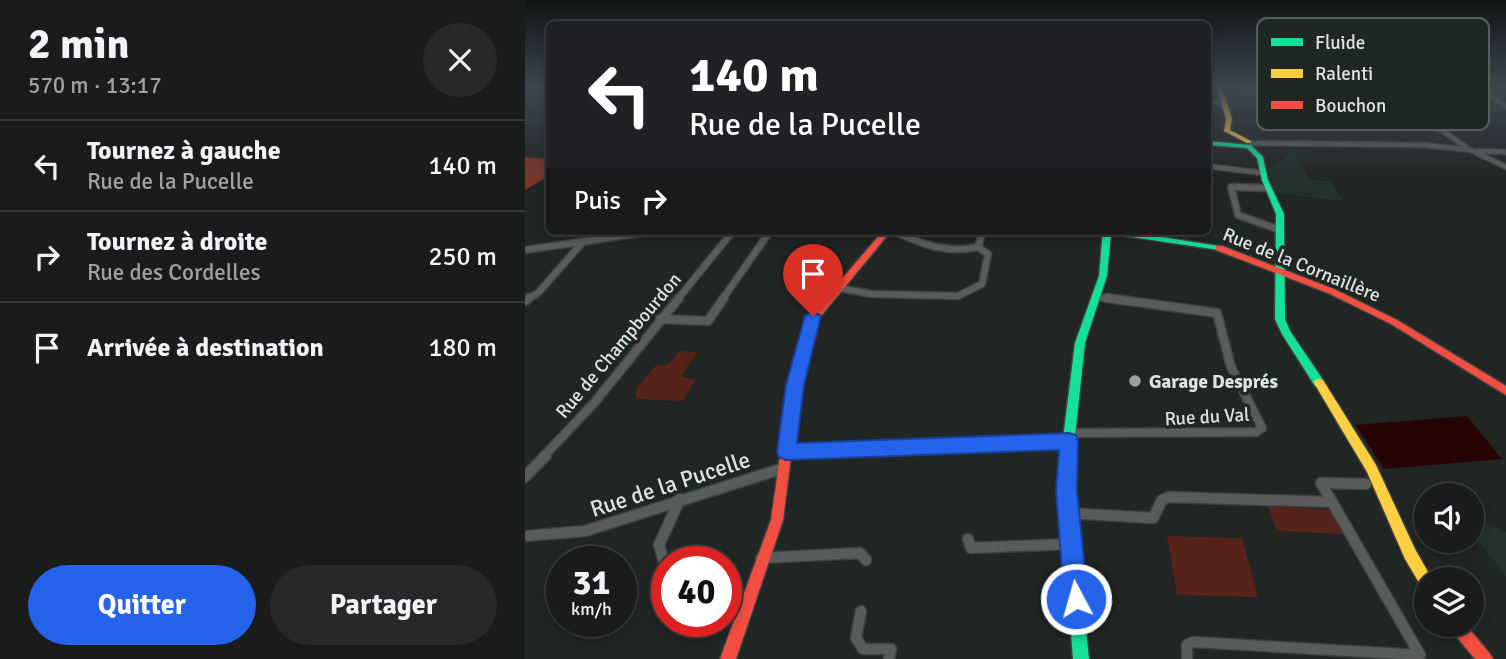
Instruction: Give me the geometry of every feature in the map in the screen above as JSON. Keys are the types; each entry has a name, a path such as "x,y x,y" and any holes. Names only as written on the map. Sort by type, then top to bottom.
{"street":[{"path":"1229,119 1227,131 1259,155 1268,188 1280,214 1280,319 1285,332 1346,423 1374,472 1396,528 1418,567"},
{"path":"1440,130 1506,167"},
{"path":"1211,143 1403,143 1506,152"},
{"path":"1211,166 1263,173"},
{"path":"1268,188 1231,187 1238,215 1280,230"},
{"path":"525,250 628,235"},
{"name":"Rue de Champbourdon","path":"525,477 594,402 730,235"},
{"path":"660,319 708,321 767,235"},
{"path":"728,659 777,520 795,385 811,321 835,287 883,235"},
{"path":"902,235 930,248 967,250 978,247"},
{"path":"978,247 982,235"},
{"path":"1081,659 1068,513 1069,437 1080,343 1105,262 1107,235"},
{"name":"Rue de la Cornaillère","path":"1136,235 1210,245 1279,270 1383,316 1506,391"},
{"path":"525,301 538,293 582,242"},
{"path":"835,287 872,294 958,296 982,284 988,254 978,247"},
{"name":"Rue du Val","path":"1069,437 1182,431 1256,432 1262,428 1254,404 1237,381 1222,339 1217,313 1096,297"},
{"path":"784,452 1069,437"},
{"name":"Rue de la Pucelle","path":"525,536 585,531 784,468"},
{"path":"1366,484 1321,483 1422,657"},
{"path":"1068,513 1153,517 1163,500 1169,497 1332,502"},
{"path":"659,546 680,499"},
{"path":"968,539 971,548 1070,544"},
{"path":"762,558 860,553 866,560"},
{"path":"861,611 856,638 863,649 891,649 889,659"},
{"path":"1466,637 1485,659"},
{"path":"1187,659 1187,645 1193,642 1422,657"}],"shaded area":[{"path":"1294,151 1310,179 1331,181 1343,201 1273,193 1268,178 1269,170"},
{"path":"525,157 546,159 546,178 525,190"},
{"path":"680,351 698,352 681,376 695,380 683,401 636,399 636,389 656,365 666,366"},
{"path":"1467,416 1502,459 1384,469 1356,425"},
{"path":"1268,506 1330,510 1345,534 1277,531"},
{"path":"1484,522 1506,532 1506,577 1484,548"},
{"path":"1167,536 1242,538 1258,597 1177,595"}],"traffic: fast":[{"path":"1211,143 1249,146 1260,157 1265,180 1280,214 1280,319 1285,332 1319,383"},
{"path":"1081,659 1068,513 1067,455 1080,343 1103,276 1107,235"},
{"path":"1133,235 1219,248"}],"traffic: slow":[{"path":"1229,119 1227,131 1249,142"},
{"path":"1319,383 1372,469 1418,567"}],"traffic: jam":[{"path":"728,659 777,520 795,385 811,321 884,235"},
{"path":"1219,248 1331,291 1394,322 1506,391"},
{"path":"1466,637 1485,659"}],"place":[{"name":"Garage Després","path":"1135,381"}],"route":[{"path":"813,316 795,385 786,451 1069,441 1066,472 1076,599"}]}
